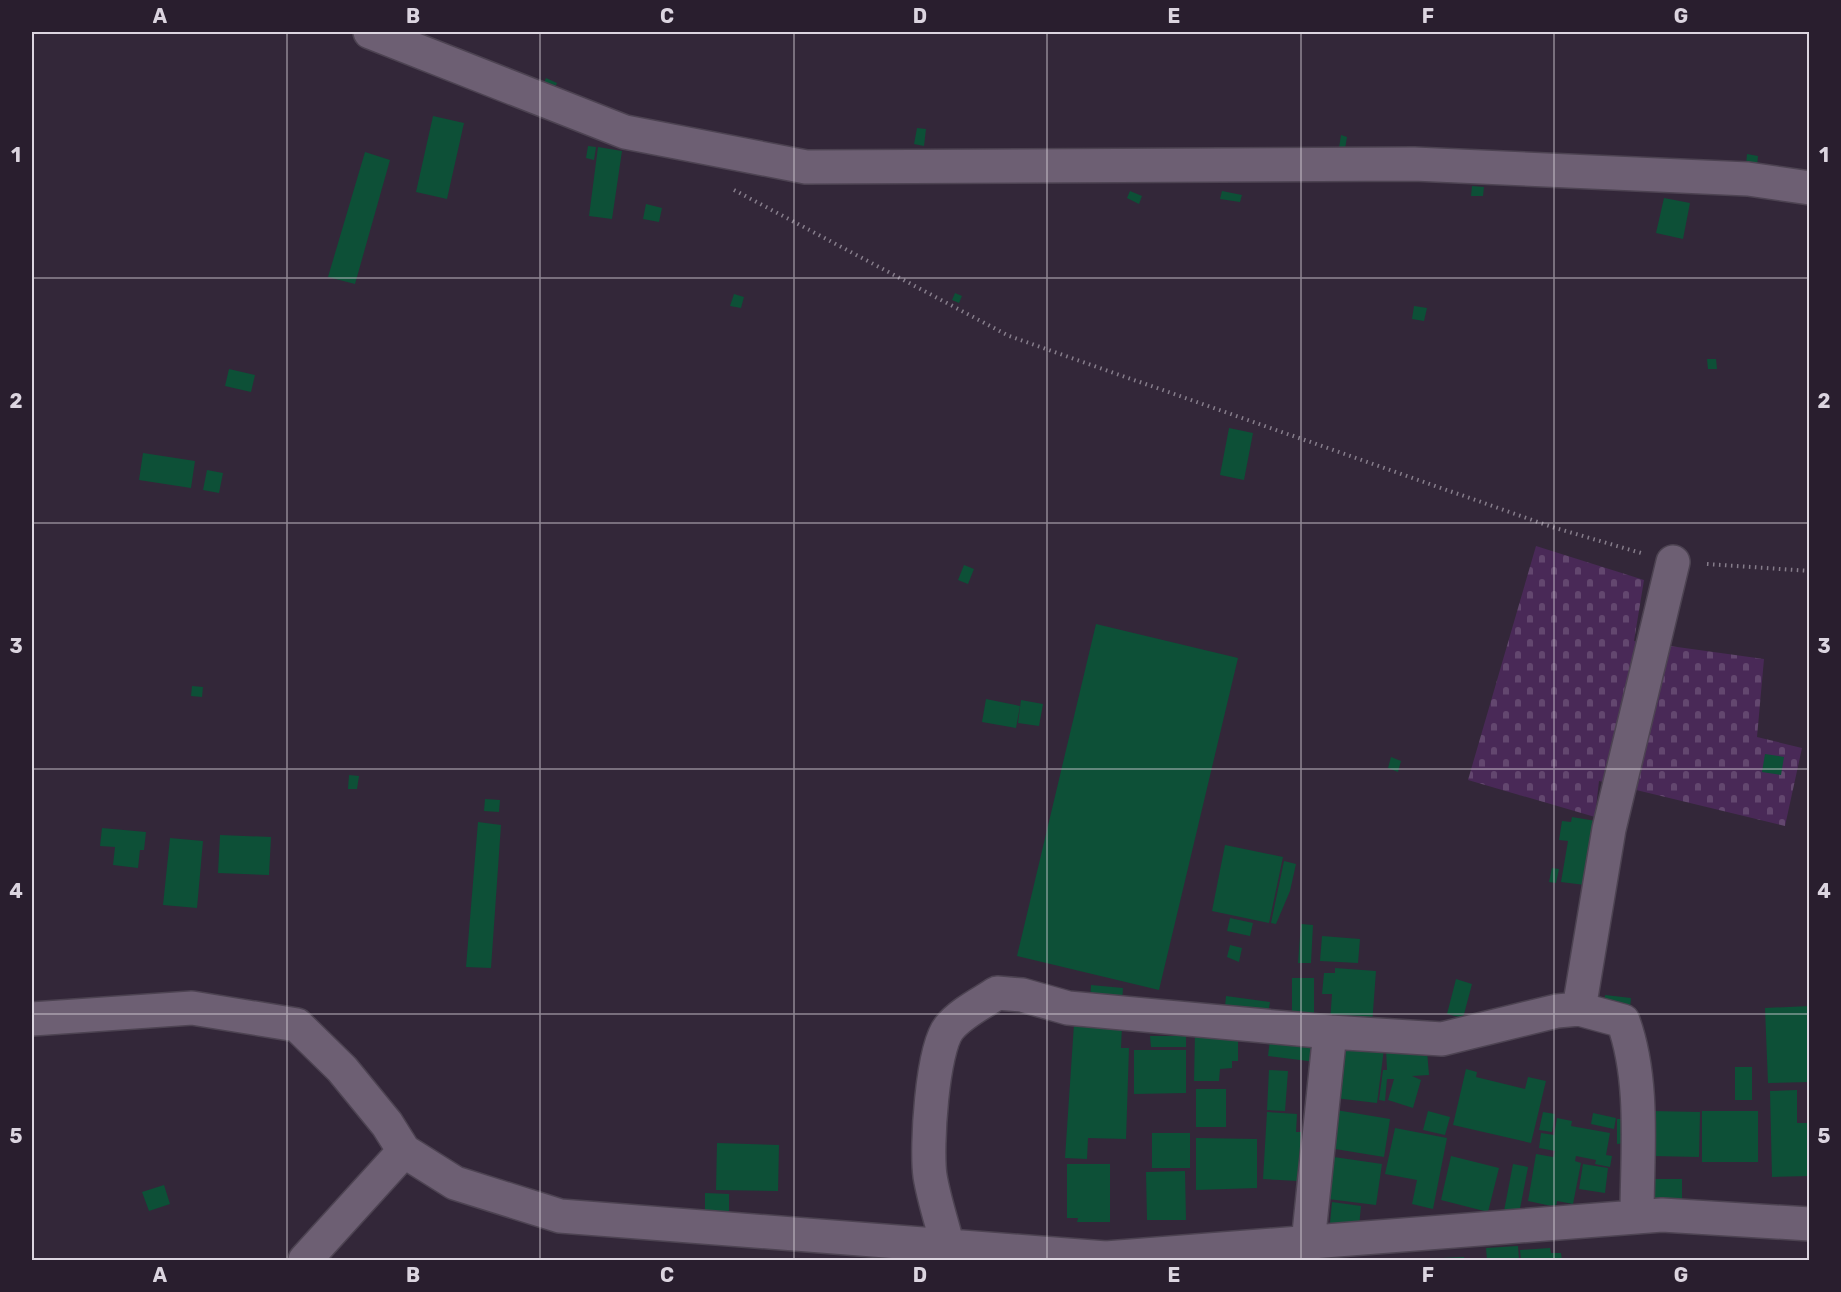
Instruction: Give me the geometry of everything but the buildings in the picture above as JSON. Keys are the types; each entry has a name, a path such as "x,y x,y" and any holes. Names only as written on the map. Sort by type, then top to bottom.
{"street":[{"path":"370,32 625,132 806,167 1414,164 1748,179 1809,188"},
{"path":"1579,1009 1609,829 1673,562"},
{"path":"948,1247 930,1175 929,1144 935,1076 940,1050 949,1028 998,993 1022,995 1068,1008 1330,1032 1442,1039 1557,1011 1579,1009 1623,1021 1629,1037 1636,1091 1637,1217"},
{"path":"32,1019 192,1008 297,1025 342,1069 387,1124 404,1152 455,1183 560,1216 1106,1258 1662,1215 1809,1224"},
{"path":"1308,1243 1330,1032"},
{"path":"304,1260 404,1152"}],"path":[{"path":"729,188 1009,336 1552,527 1673,562 1809,571"}],"green space":[{"path":"1536,546 1644,580 1634,641 1764,659 1757,737 1802,748 1785,826 1599,781 1595,817 1468,780"}]}
